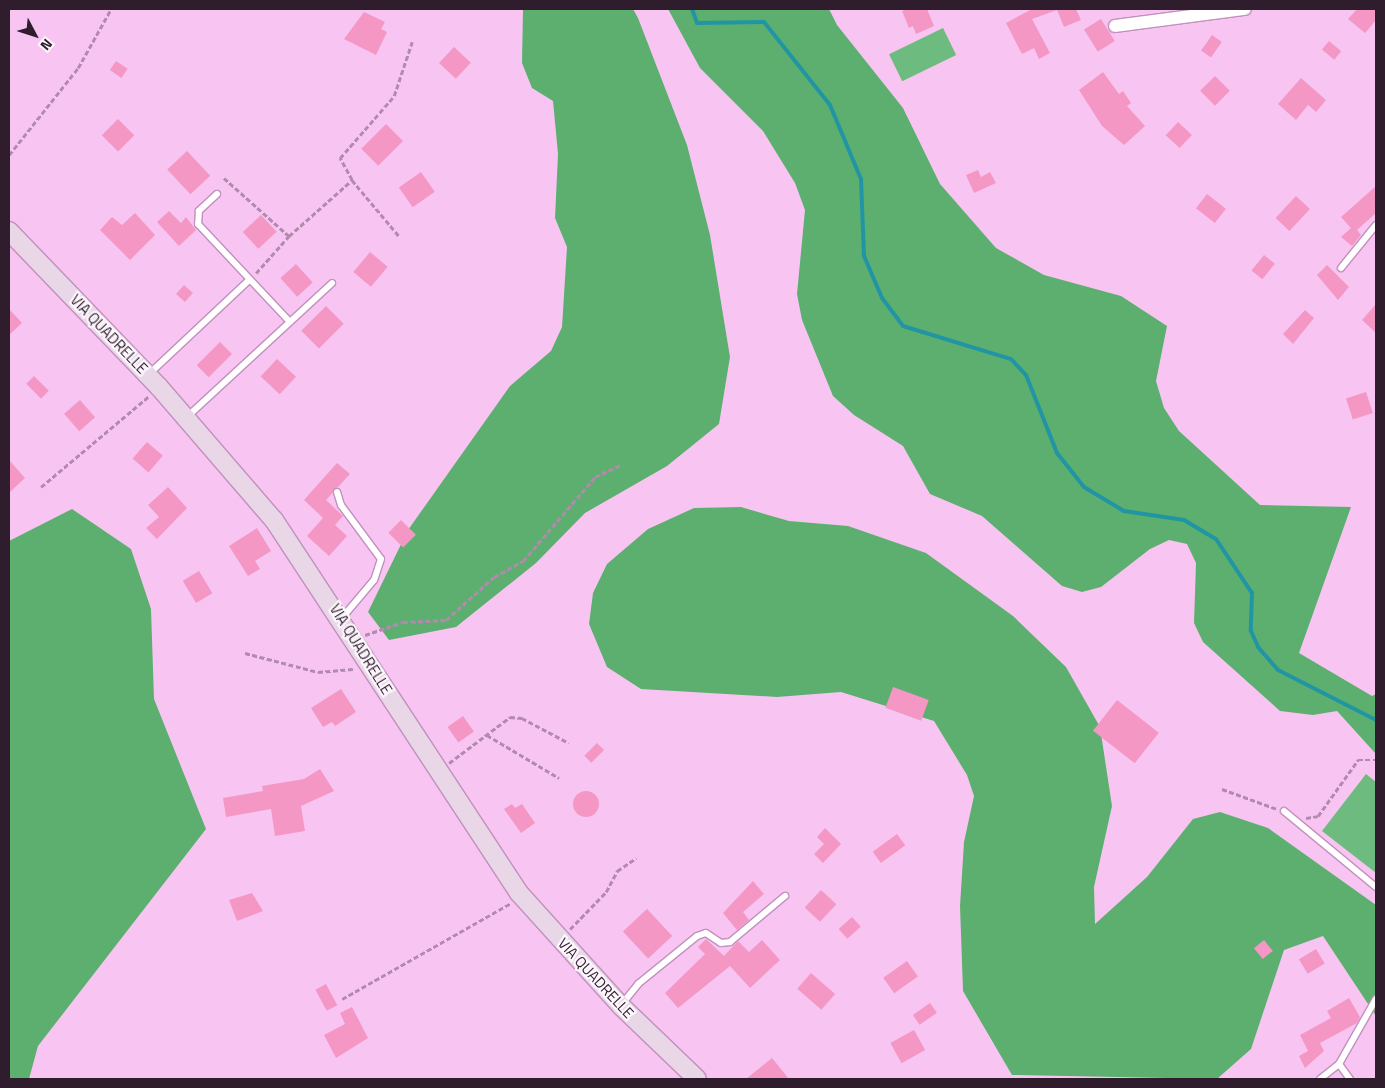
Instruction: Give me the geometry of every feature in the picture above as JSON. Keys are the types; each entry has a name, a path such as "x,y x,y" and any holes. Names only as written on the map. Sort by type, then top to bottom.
{"street":[{"path":"1116,26 1245,9"},
{"name":"VIA QUADRELLE","path":"9,231 154,381 274,520 342,618 437,772 522,896 621,1006 697,1079"}],"lane":[{"path":"217,194 199,211 198,224 290,322"},
{"path":"1341,268 1376,225"},
{"path":"154,381 250,280"},
{"path":"187,417 332,283"},
{"path":"337,492 341,505 381,559 374,580 342,618"},
{"path":"1284,811 1376,888"},
{"path":"621,1006 638,984 697,936 706,933 721,943 730,942 785,896"},
{"path":"1320,1079 1339,1064 1376,999"},
{"path":"1339,1064 1350,1079"}],"path":[{"path":"9,155 78,68 111,9"},
{"path":"400,236 352,180 340,158 394,96 412,42"},
{"path":"224,178 289,236"},
{"path":"250,280 289,236 352,180"},
{"path":"41,487 154,381"},
{"path":"356,640 378,626 446,620 494,577 523,562 595,477 621,465"},
{"path":"246,653 327,673 370,662"},
{"path":"437,772 510,717 522,718 568,743"},
{"path":"488,735 559,778"},
{"path":"1222,789 1302,818 1318,816 1347,770 1358,760 1376,760"},
{"path":"559,939 604,895 617,872 636,858"},
{"path":"342,999 522,896"}],"green space":[{"path":"523,9 633,9 638,18 687,145 710,235 730,357 719,424 667,466 585,513 536,563 456,627 389,640 368,612 408,530 510,386 551,351 562,327 567,247 555,218 558,154 553,101 532,88 522,63"},
{"path":"668,9 829,9 837,25 903,108 940,184 996,248 1044,275 1121,296 1167,326 1156,381 1164,408 1179,431 1260,505 1351,507 1299,653 1372,696 1376,694 1376,754 1337,711 1313,715 1280,711 1203,642 1194,623 1196,563 1187,544 1169,540 1150,549 1101,587 1082,592 1062,586 982,516 930,494 903,446 854,415 833,396 802,320 797,294 805,210 795,183 763,131 700,68"},
{"path":"943,28 956,55 902,81 889,54"},
{"path":"741,507 789,521 848,526 926,553 1013,616 1066,667 1100,727 1112,806 1094,887 1095,924 1147,877 1193,819 1220,812 1268,828 1376,905 1376,1016 1323,936 1284,950 1251,1049 1217,1079 1012,1075 963,991 960,906 964,842 974,796 967,775 934,721 841,692 777,697 641,689 607,667 589,624 593,593 607,564 648,529 694,508"},
{"path":"72,509 131,549 151,609 154,699 206,829 38,1046 29,1079 9,1079 9,541"},
{"path":"1366,774 1376,782 1376,873 1322,831"}],"building":[{"path":"908,9 927,9 934,26 916,34 913,26 909,28 902,11"},
{"path":"1032,9 1076,9 1081,20 1064,27 1057,10 1032,19 1050,53 1039,59 1034,48 1022,54 1006,23"},
{"path":"1357,9 1376,9 1376,20 1365,33 1348,19"},
{"path":"364,12 385,22 381,29 387,32 376,55 344,39"},
{"path":"1101,19 1115,41 1098,52 1084,30"},
{"path":"1212,35 1222,42 1211,57 1201,51"},
{"path":"1329,41 1341,51 1334,60 1322,49"},
{"path":"454,47 471,63 456,79 439,63"},
{"path":"116,61 128,69 121,78 110,70"},
{"path":"1103,72 1119,94 1123,91 1131,103 1127,106 1145,126 1124,145 1102,126 1079,90"},
{"path":"1215,76 1230,91 1215,106 1200,91"},
{"path":"1301,78 1326,100 1316,112 1308,105 1296,120 1278,104"},
{"path":"118,119 134,135 118,152 102,135"},
{"path":"1178,122 1192,135 1180,148 1166,135"},
{"path":"386,124 403,141 378,166 361,149"},
{"path":"187,151 210,176 190,194 167,169"},
{"path":"978,170 981,177 990,172 996,183 974,193 966,175"},
{"path":"421,172 435,192 413,207 399,187"},
{"path":"1376,186 1376,213 1357,230 1361,235 1352,246 1341,237 1351,228 1341,217"},
{"path":"1207,194 1226,209 1215,223 1196,208"},
{"path":"1296,196 1310,209 1289,231 1276,218"},
{"path":"169,211 181,223 186,217 196,230 179,246 157,222"},
{"path":"135,213 155,235 130,260 100,230 112,217 122,225"},
{"path":"261,215 277,232 258,249 243,232"},
{"path":"370,252 388,267 371,287 353,272"},
{"path":"1264,255 1275,264 1262,279 1251,271"},
{"path":"296,264 313,283 297,297 280,278"},
{"path":"1327,265 1349,287 1338,300 1317,275"},
{"path":"184,285 193,293 185,302 176,294"},
{"path":"1376,304 1376,333 1362,320"},
{"path":"326,306 344,324 319,348 301,331"},
{"path":"9,309 22,323 9,335"},
{"path":"1305,310 1314,318 1293,344 1283,334"},
{"path":"220,342 232,354 209,377 197,365"},
{"path":"277,359 296,377 280,394 261,377"},
{"path":"34,376 49,391 41,399 26,384"},
{"path":"1366,392 1373,413 1353,419 1346,398"},
{"path":"80,400 95,417 79,431 64,414"},
{"path":"147,442 163,456 148,472 133,459"},
{"path":"9,460 25,478 9,493"},
{"path":"337,463 350,474 326,500 343,516 335,525 347,536 329,556 307,536 323,518 304,500"},
{"path":"168,487 187,508 157,539 146,528 159,517 148,505"},
{"path":"401,520 416,535 403,548 388,533"},
{"path":"257,528 271,551 255,561 260,569 248,576 229,546"},
{"path":"199,571 212,593 196,603 183,581"},
{"path":"893,687 929,700 921,721 885,708"},
{"path":"341,689 356,712 335,726 332,722 323,727 311,708"},
{"path":"1117,700 1159,733 1135,763 1093,731"},
{"path":"463,716 474,732 458,742 447,727"},
{"path":"597,743 604,750 591,763 584,756"},
{"path":"320,769 334,791 301,806 305,831 275,836 271,809 226,817 223,798 263,791 262,786 304,779"},
{"path":"586,791 595,795 599,804 595,813 586,817 577,813 573,804 577,795"},
{"path":"512,804 515,808 522,804 535,823 521,833 504,809"},
{"path":"825,828 841,844 823,863 814,854 824,844 817,837"},
{"path":"897,834 905,845 881,863 873,852"},
{"path":"753,881 764,894 743,912 749,920 737,930 723,913"},
{"path":"821,890 836,904 820,922 805,908"},
{"path":"252,893 263,911 237,921 229,900"},
{"path":"647,909 672,936 648,959 623,932"},
{"path":"852,917 861,927 847,939 839,929"},
{"path":"706,939 724,956 738,941 749,952 762,940 780,960 750,988 730,966 678,1008 665,993 705,954 698,947"},
{"path":"1264,940 1273,951 1263,959 1254,948"},
{"path":"1316,949 1325,964 1308,974 1299,959"},
{"path":"907,961 918,977 894,993 883,978"},
{"path":"811,973 835,994 821,1010 797,989"},
{"path":"326,984 337,1005 327,1011 315,990"},
{"path":"1349,998 1360,1017 1357,1023 1320,1043 1324,1051 1305,1068 1299,1056 1308,1051 1300,1035 1331,1018 1327,1011"},
{"path":"930,1003 937,1013 920,1025 913,1015"},
{"path":"352,1007 368,1038 336,1058 324,1035 345,1024 340,1013"},
{"path":"914,1030 925,1050 902,1063 890,1043"},
{"path":"772,1058 789,1079 746,1079"}],"waterway":[{"path":"692,9 697,23 764,22 830,105 861,179 864,256 882,298 903,326 1011,359 1026,375 1057,453 1084,487 1124,511 1184,520 1216,539 1252,593 1251,631 1258,647 1278,670 1376,720"}]}
